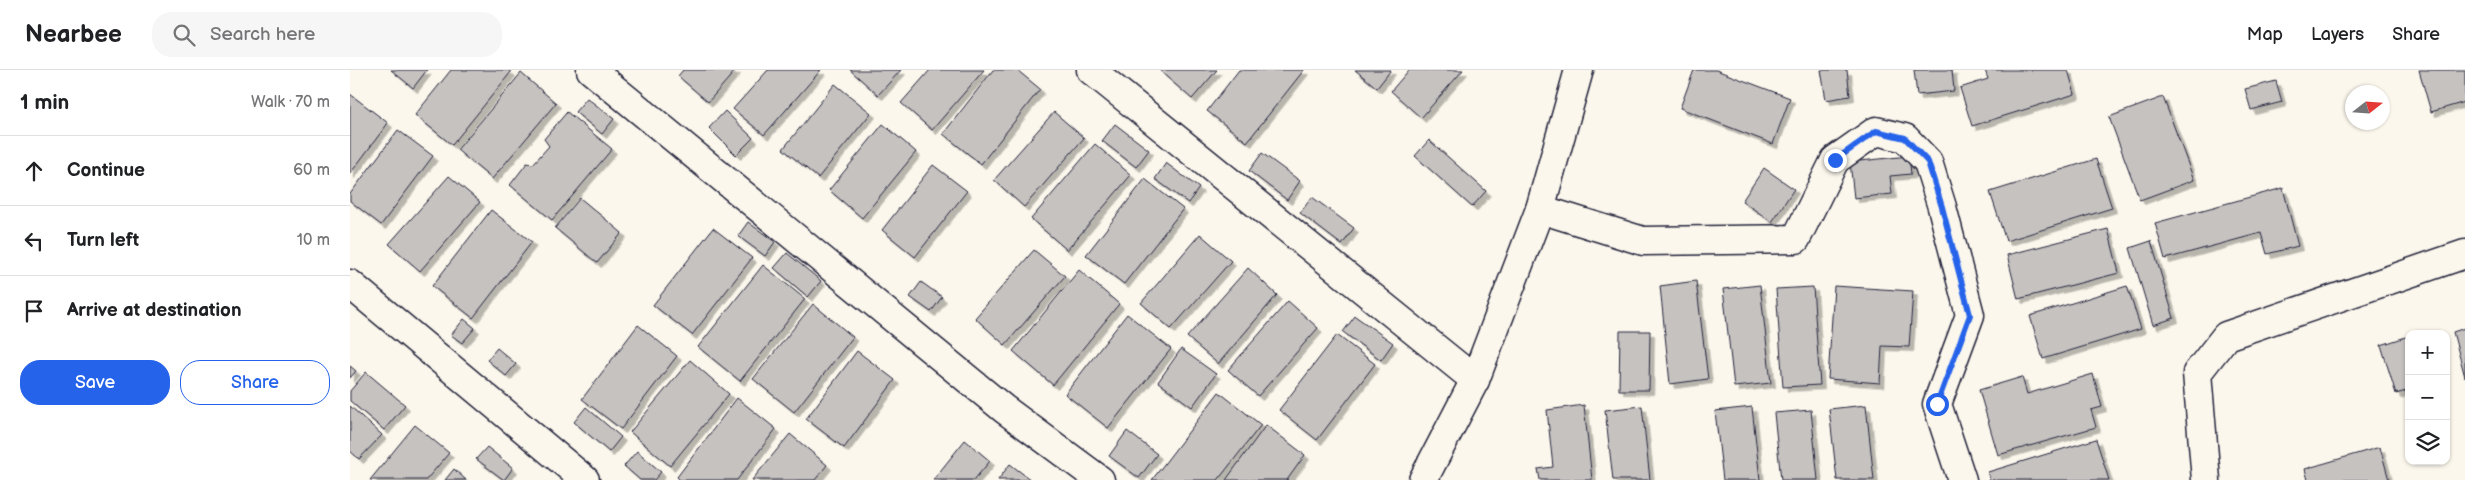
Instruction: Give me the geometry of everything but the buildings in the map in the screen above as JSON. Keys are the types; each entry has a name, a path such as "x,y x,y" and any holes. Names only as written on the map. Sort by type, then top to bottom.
{"street":[{"path":"592,70 1004,409 1100,480"},
{"path":"1091,70 1475,380"},
{"path":"1423,480 1475,380 1540,209 1579,70"},
{"path":"1540,209 1643,241 1796,239 1835,160 1876,131 1905,138 1928,162 1942,207 1970,315 1937,404 1962,480"},
{"path":"2206,480 2197,373 2226,336 2465,254"},
{"path":"350,284 585,480"}],"route":[{"path":"1835,160 1876,131 1905,138 1928,162 1942,207 1970,315 1937,404"}]}
